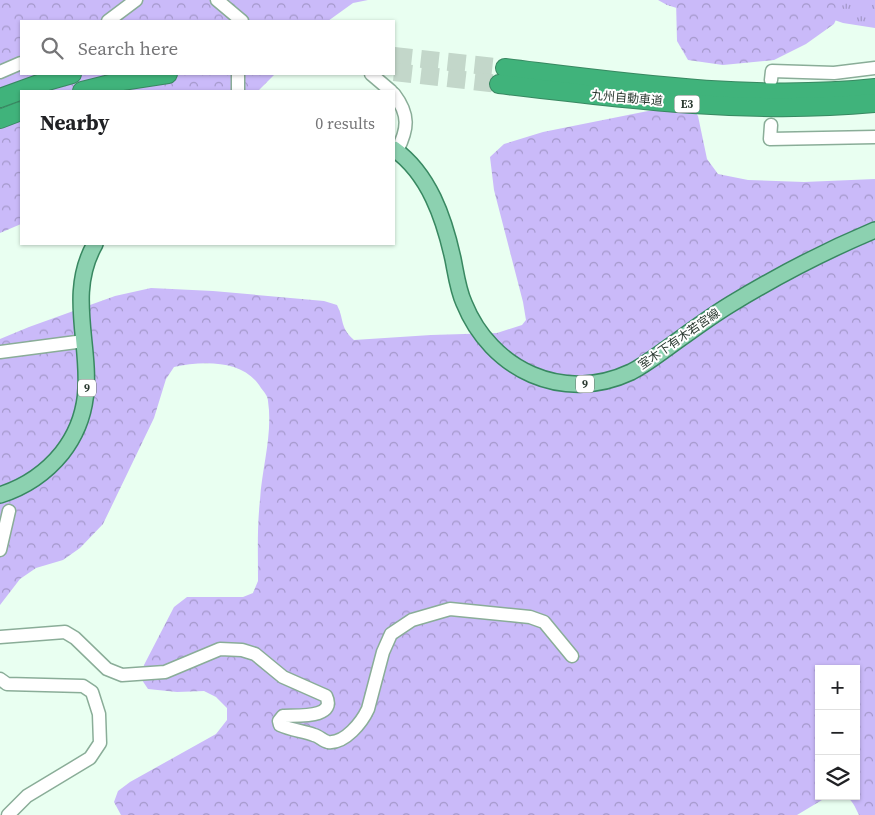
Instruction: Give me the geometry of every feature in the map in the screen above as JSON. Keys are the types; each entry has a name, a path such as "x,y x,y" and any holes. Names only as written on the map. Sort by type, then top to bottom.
{"highway":[{"path":"24,90 69,75"},
{"path":"86,90 122,81 161,75"},
{"name":"九州自動車道","path":"875,88 795,93 730,92 502,76 592,96 738,107 795,108 875,103"},
{"path":"0,98 20,91"},
{"path":"0,119 20,111"}],"main road":[{"name":"室木下有木若宮線","path":"396,150 419,173 435,201 451,250 462,300 474,326 494,351 505,360 518,368 549,381 567,384 587,384 615,379 632,372 719,311 760,286 821,254 875,230"},
{"name":"9","path":"0,495 18,489 40,475 60,455 76,432 84,407 87,389 87,362 81,320 82,280 94,245"}],"street":[{"path":"109,20 136,0"},
{"path":"217,0 238,20"},
{"path":"0,72 20,63"},
{"path":"771,80 772,71 834,73 875,68"},
{"path":"238,75 238,90"},
{"path":"372,75 390,90"},
{"path":"395,96 404,112 407,125 405,136 396,150"},
{"path":"770,124 770,139 875,137"},
{"path":"0,352 84,341"},
{"path":"0,550 9,511"},
{"path":"0,637 65,632 75,638 107,669 122,675 165,672 220,649 242,650 255,654 283,677 326,696 329,702 328,706 318,714 282,716 279,721 280,726 315,735 327,742 335,742 344,738 364,716 368,709 382,652 391,634 412,620 450,609 530,617 544,622 572,656"},
{"path":"0,679 7,684 83,686 92,692 99,714 100,743 90,758 27,796 8,815"}],"green space":[{"path":"0,0 368,0 353,3 329,20 20,20 20,75 274,75 259,90 20,90 20,224 0,233"},
{"path":"658,0 875,0 875,28 843,23 797,7 680,9"},
{"path":"676,0 845,0 834,24 806,44 774,60 723,65 688,60 677,41"},
{"path":"673,106 691,106 698,116 707,159 718,174 748,180 804,182 875,179 875,815 859,815 850,800 860,800 860,665 815,665 815,800 822,800 797,815 121,815 114,802 118,791 130,782 216,734 227,720 227,708 216,697 204,691 177,692 148,689 142,680 144,665 174,607 187,597 243,597 253,593 258,581 258,520 269,426 268,399 254,379 233,367 209,363 174,367 166,379 154,418 103,524 80,548 63,560 36,568 20,579 0,605 0,339 115,296 151,288 213,291 324,301 337,305 344,327 354,340 497,333 522,325 526,320 523,302 494,190 490,157 504,144 543,132"}],"tunnel":[{"path":"395,56 505,68"},
{"path":"395,72 499,84"}]}
